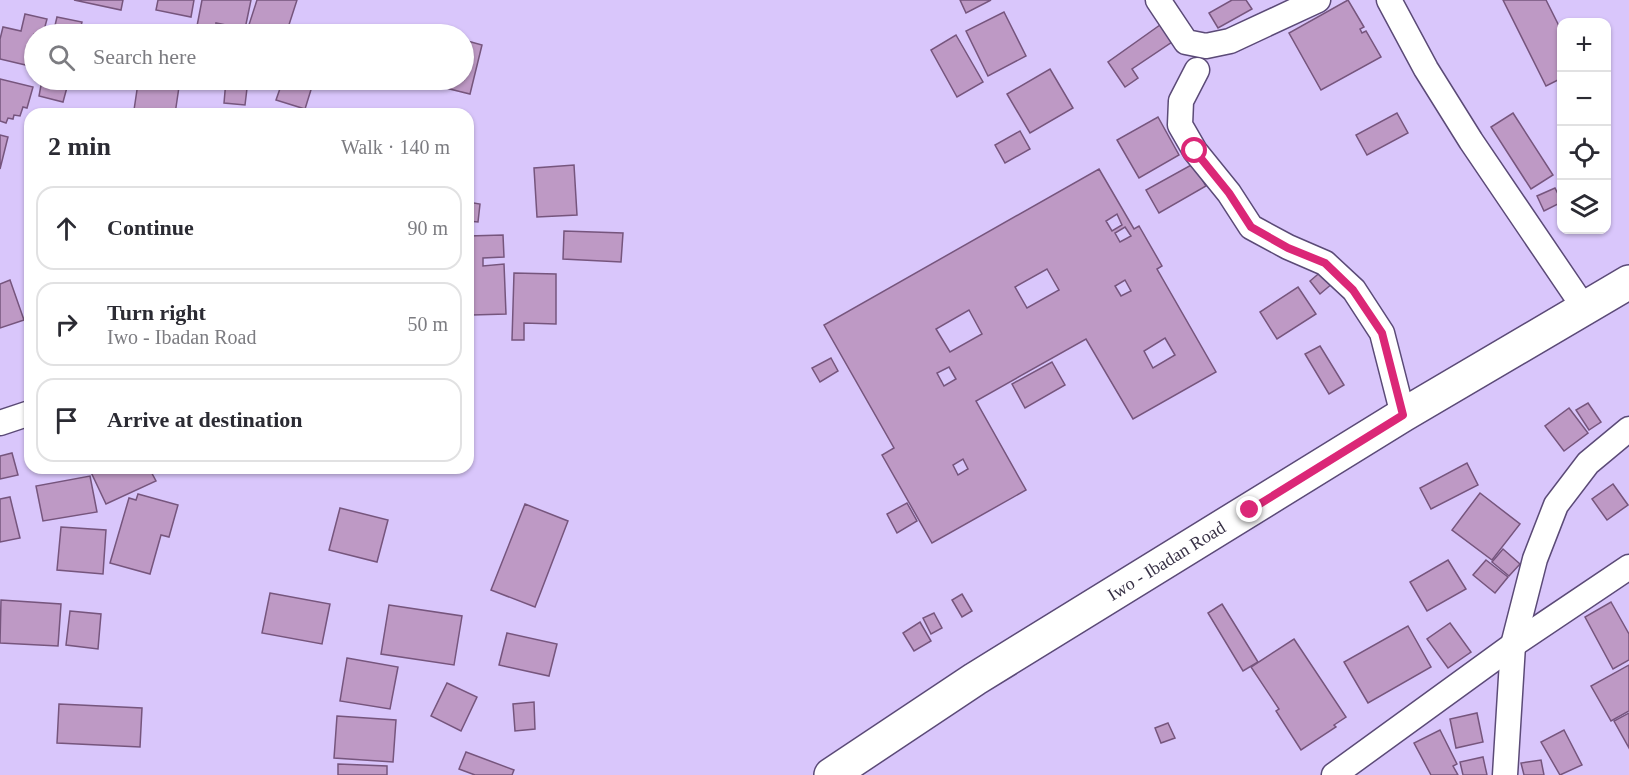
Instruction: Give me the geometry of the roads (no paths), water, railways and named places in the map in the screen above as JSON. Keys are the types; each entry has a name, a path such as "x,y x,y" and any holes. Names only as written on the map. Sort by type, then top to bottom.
{"main road":[{"name":"Iwo - Ibadan Road","path":"831,775 975,679 1403,415 1629,282"}],"street":[{"path":"1158,0 1186,42 1206,46 1230,41 1318,0"},
{"path":"1389,0 1426,69 1471,141 1585,309"},
{"path":"1197,70 1180,101 1180,125 1195,151 1229,193 1251,227 1288,248 1325,263 1353,290 1382,333 1403,415"},
{"path":"0,423 24,415"},
{"path":"1505,775 1512,645 1535,559 1556,505 1588,463 1629,429"},
{"path":"1334,775 1512,645 1629,567"}]}
